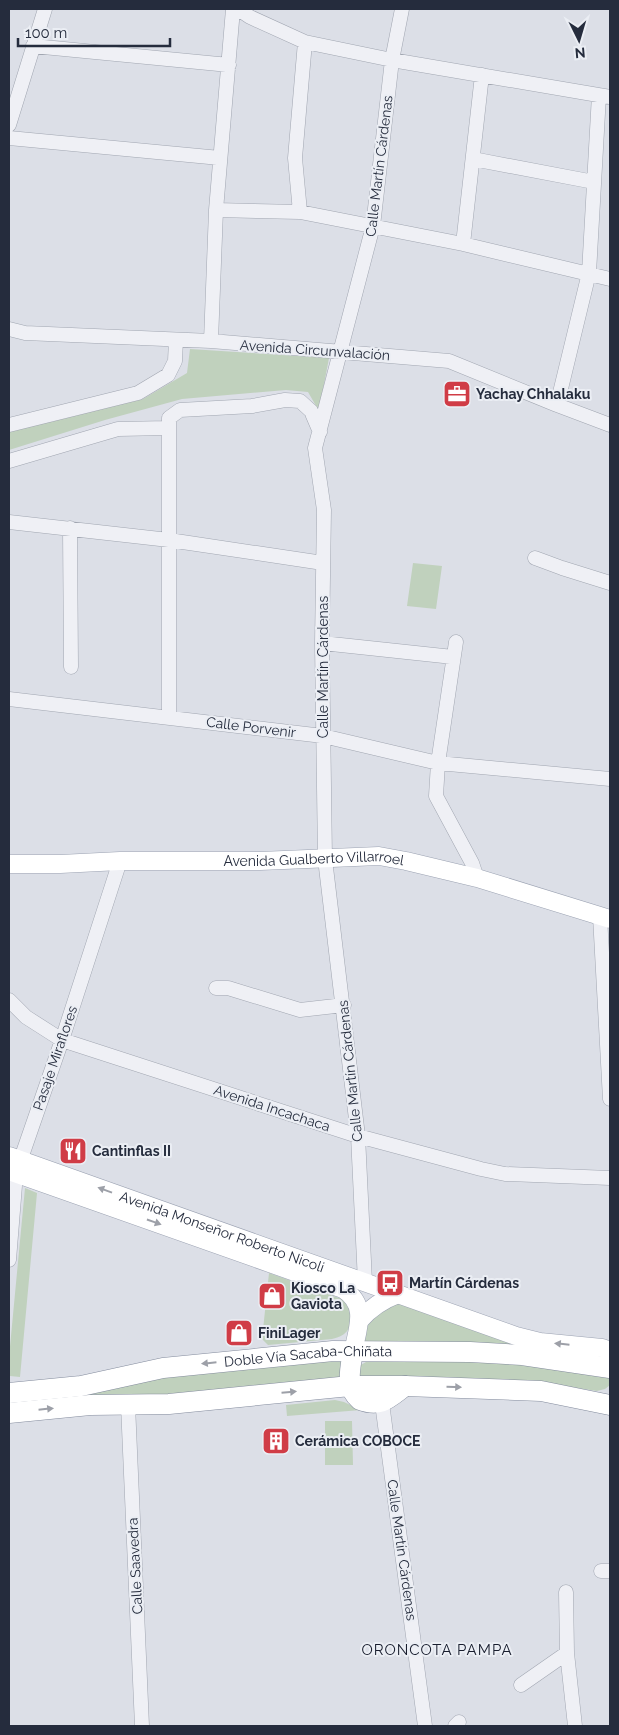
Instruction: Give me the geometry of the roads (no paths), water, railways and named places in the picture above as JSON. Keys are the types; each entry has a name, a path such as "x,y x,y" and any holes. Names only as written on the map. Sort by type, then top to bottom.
{"highway":[{"name":"Doble Vía Sacaba-Chiñata","path":"9,1393 81,1386 163,1368 333,1351 470,1352 522,1355 610,1368"},
{"path":"353,1352 350,1386 360,1400 375,1404 382,1403 405,1386"},
{"path":"9,1413 90,1405 169,1404 350,1386 541,1391 610,1405"},
{"path":"591,1400 610,1392"}],"main road":[{"name":"Avenida Gualberto Villarroel","path":"9,864 325,859 379,856 477,878 605,917"},
{"name":"Avenida Monseñor Roberto Nicoli","path":"13,1165 365,1282 516,1336 540,1342 602,1348 610,1351"},
{"name":"Avenida Monseñor Roberto Nicoli","path":"13,1165 343,1289 356,1302 360,1310 360,1320"},
{"path":"353,1352 360,1320 378,1302 398,1294"}],"street":[{"path":"9,125 45,9"},
{"path":"211,342 216,210 233,9"},
{"path":"238,9 250,17 305,42 392,60 604,96 594,182 589,273 557,406"},
{"name":"Calle Martín Cárdenas","path":"365,1282 358,1136 344,1005 325,859 322,643 324,510 316,448 373,226 392,60 402,9"},
{"path":"300,212 295,158 305,42"},
{"path":"33,46 229,65"},
{"path":"463,244 482,75"},
{"path":"9,138 220,158"},
{"path":"472,159 594,182"},
{"path":"216,210 300,212 463,244 610,279"},
{"name":"Avenida Circunvalación","path":"9,329 25,333 211,342 449,361 557,406 610,425"},
{"path":"9,425 138,393 168,375 174,361 176,340"},
{"path":"169,717 169,418 180,410 252,406 285,400 300,401 311,411 320,432"},
{"path":"9,461 118,429 168,428"},
{"path":"9,522 169,540 323,563"},
{"path":"70,528 71,667"},
{"path":"535,558 610,583"},
{"path":"456,642 438,763 436,796 472,863 477,878"},
{"path":"322,643 453,657"},
{"name":"Calle Porvenir","path":"9,699 323,736 438,763 610,779"},
{"path":"610,769 610,779"},
{"name":"Pasaje Miraflores","path":"9,1260 13,1165 62,1040 120,861"},
{"path":"605,917 610,1099"},
{"path":"216,988 228,988 300,1010 344,1005"},
{"name":"Avenida Incachaca","path":"9,1000 26,1017 62,1040 358,1136 505,1174 610,1178"},
{"name":"Calle Martín Cárdenas","path":"382,1403 425,1726"},
{"name":"Calle Saavedra","path":"128,1406 142,1726"},
{"path":"566,1592 567,1653 575,1726"},
{"path":"521,1685 567,1653"}],"place":[{"name":"Yachay Chhalaku","path":"457,394"},
{"name":"Cantinflas II","path":"73,1151"},
{"name":"Martín Cárdenas","path":"390,1283"},
{"name":"Kiosco La Gaviota","path":"272,1296"},
{"name":"FiniLager","path":"239,1333"},
{"name":"Cerámica COBOCE","path":"276,1441"}],"district":[{"name":"ORONCOTA PAMPA","path":"437,1650"}]}
